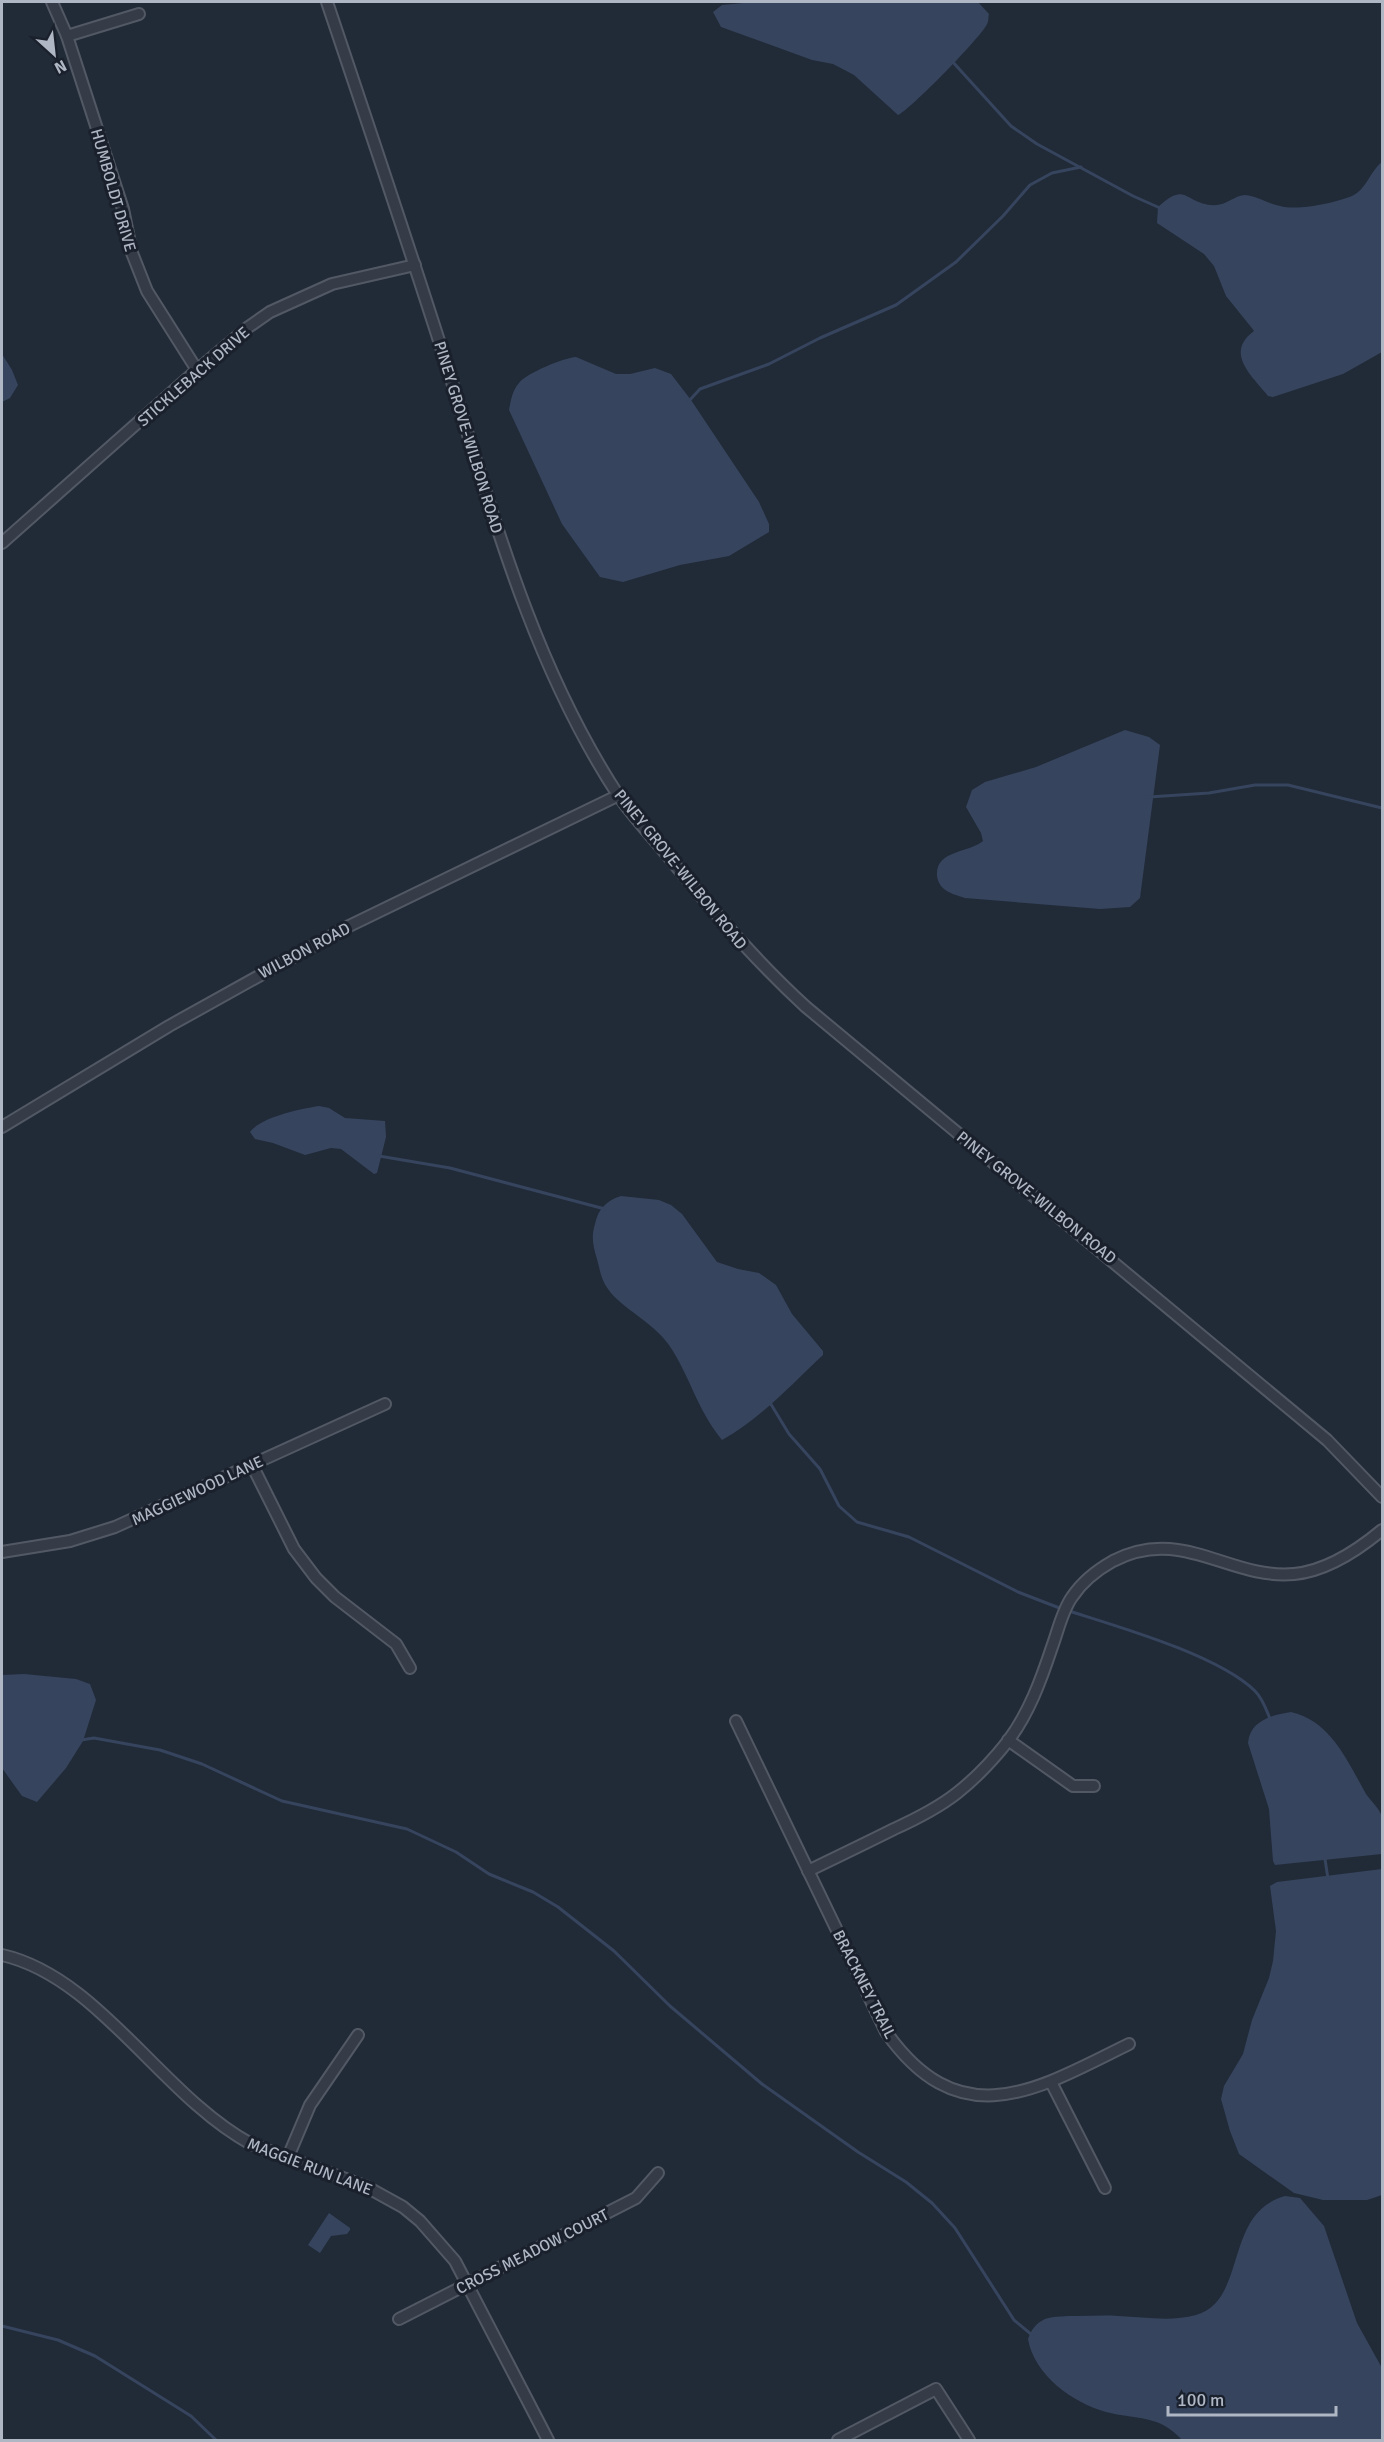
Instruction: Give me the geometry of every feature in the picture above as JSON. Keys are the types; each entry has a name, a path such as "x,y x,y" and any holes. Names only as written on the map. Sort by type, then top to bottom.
{"street":[{"name":"HUMBOLDT DRIVE","path":"52,2 67,36 123,209 136,262 147,291 197,370"},
{"name":"PINEY GROVE-WILBON ROAD","path":"327,2 415,265 510,568 543,655 580,729 619,795 725,926 765,969 806,1007 1309,1425 1350,1461 1383,1497"},
{"path":"67,36 139,14"},
{"name":"STICKLEBACK DRIVE","path":"2,543 197,370 270,312 332,284 415,265"},
{"name":"WILBON ROAD","path":"2,1127 169,1026 337,932 619,795"},
{"name":"MAGGIEWOOD LANE","path":"2,1552 70,1541 115,1527 385,1404"},
{"path":"252,1465 302,1560 335,1597 396,1644 410,1668"},
{"path":"808,1871 919,1817 956,1794 990,1763 1008,1740 1033,1697 1071,1597 1089,1577 1113,1561 1145,1550 1175,1549 1251,1569 1294,1574 1327,1565 1346,1556 1383,1530"},
{"name":"BRACKNEY TRAIL","path":"736,1721 886,2032 909,2061 935,2080 962,2091 981,2095 1009,2095 1051,2082 1129,2044"},
{"path":"1008,1740 1073,1786 1094,1786"},
{"name":"MAGGIE RUN LANE","path":"2,1955 42,1970 79,1995 182,2094 220,2126 251,2144 365,2186 403,2207 438,2239 455,2261 548,2440"},
{"path":"288,2157 310,2105 358,2035"},
{"path":"1051,2082 1105,2188"},
{"name":"CROSS MEADOW COURT","path":"399,2319 636,2198 658,2174"},
{"path":"838,2440 936,2389 969,2440"}],"water":[{"path":"754,2 978,2 989,14 987,24 960,57 898,115 854,75 833,64 812,60 721,27 713,12 722,5"},
{"path":"1382,162 1382,352 1343,374 1273,397 1268,396 1249,372 1241,356 1241,348 1245,339 1254,331 1226,296 1214,266 1204,254 1157,223 1158,207 1167,199 1180,194 1211,205 1221,204 1245,195 1288,207 1326,204 1357,193"},
{"path":"2,354 18,385 10,398 2,402"},
{"path":"576,357 616,374 630,374 655,368 671,374 759,502 769,524 769,532 729,556 680,565 623,582 600,577 562,524 509,410 515,389 523,379 546,367"},
{"path":"1125,730 1149,737 1160,745 1140,898 1130,907 1100,909 965,898 947,891 941,885 937,876 941,861 983,841 966,807 972,790 985,782 1036,767"},
{"path":"319,1106 329,1108 345,1118 385,1121 386,1137 377,1173 374,1174 341,1149 331,1148 305,1155 255,1139 250,1132 272,1118"},
{"path":"621,1196 659,1200 671,1205 682,1214 717,1262 759,1273 776,1285 792,1314 823,1351 823,1355 775,1401 736,1432 722,1440 706,1417 669,1345 654,1329 614,1296 602,1278 593,1237 596,1219 604,1206"},
{"path":"24,1674 76,1679 90,1684 96,1700 83,1741 66,1768 37,1802 22,1796 2,1768 2,1675"},
{"path":"1291,1712 1317,1724 1328,1733 1345,1756 1366,1794 1381,1814 1383,1821 1382,1854 1275,1865 1269,1809 1248,1743 1257,1724 1269,1717"},
{"path":"1382,1869 1382,2195 1367,2200 1323,2200 1294,2193 1239,2154 1221,2099 1224,2086 1243,2054 1252,2020 1269,1978 1273,1961 1276,1931 1270,1886 1277,1882"},
{"path":"1285,2196 1300,2198 1324,2226 1357,2323 1382,2368 1382,2440 1182,2440 1165,2426 1156,2422 1106,2412 1081,2402 1057,2386 1038,2364 1028,2339 1034,2327 1045,2319 1061,2316 1177,2318 1196,2315 1212,2306 1223,2292 1231,2275 1243,2237 1252,2220 1266,2205"},
{"path":"329,2213 350,2230 347,2234 331,2236 320,2253 308,2245"}],"waterway":[{"path":"951,60 1011,126 1037,144 1133,196 1160,208"},
{"path":"688,402 700,389 769,364 820,338 896,305 956,262 1003,216 1030,185 1052,173 1081,167"},
{"path":"1149,797 1209,793 1255,785 1288,785 1382,808"},
{"path":"379,1156 450,1168 605,1209"},
{"path":"769,1401 789,1434 820,1469 839,1506 857,1522 909,1537 1018,1592 1062,1609"},
{"path":"1069,1611 1167,1644 1217,1666 1255,1691 1270,1719"},
{"path":"81,1740 94,1738 160,1750 202,1764 282,1801 407,1829 456,1852 489,1874 533,1892 558,1907 614,1951 670,2006 762,2084 858,2152 906,2182 932,2203 955,2228 1014,2320 1032,2335"},
{"path":"1325,1859 1328,1879"},
{"path":"2,2326 58,2340 95,2356 191,2416 216,2440"}]}
